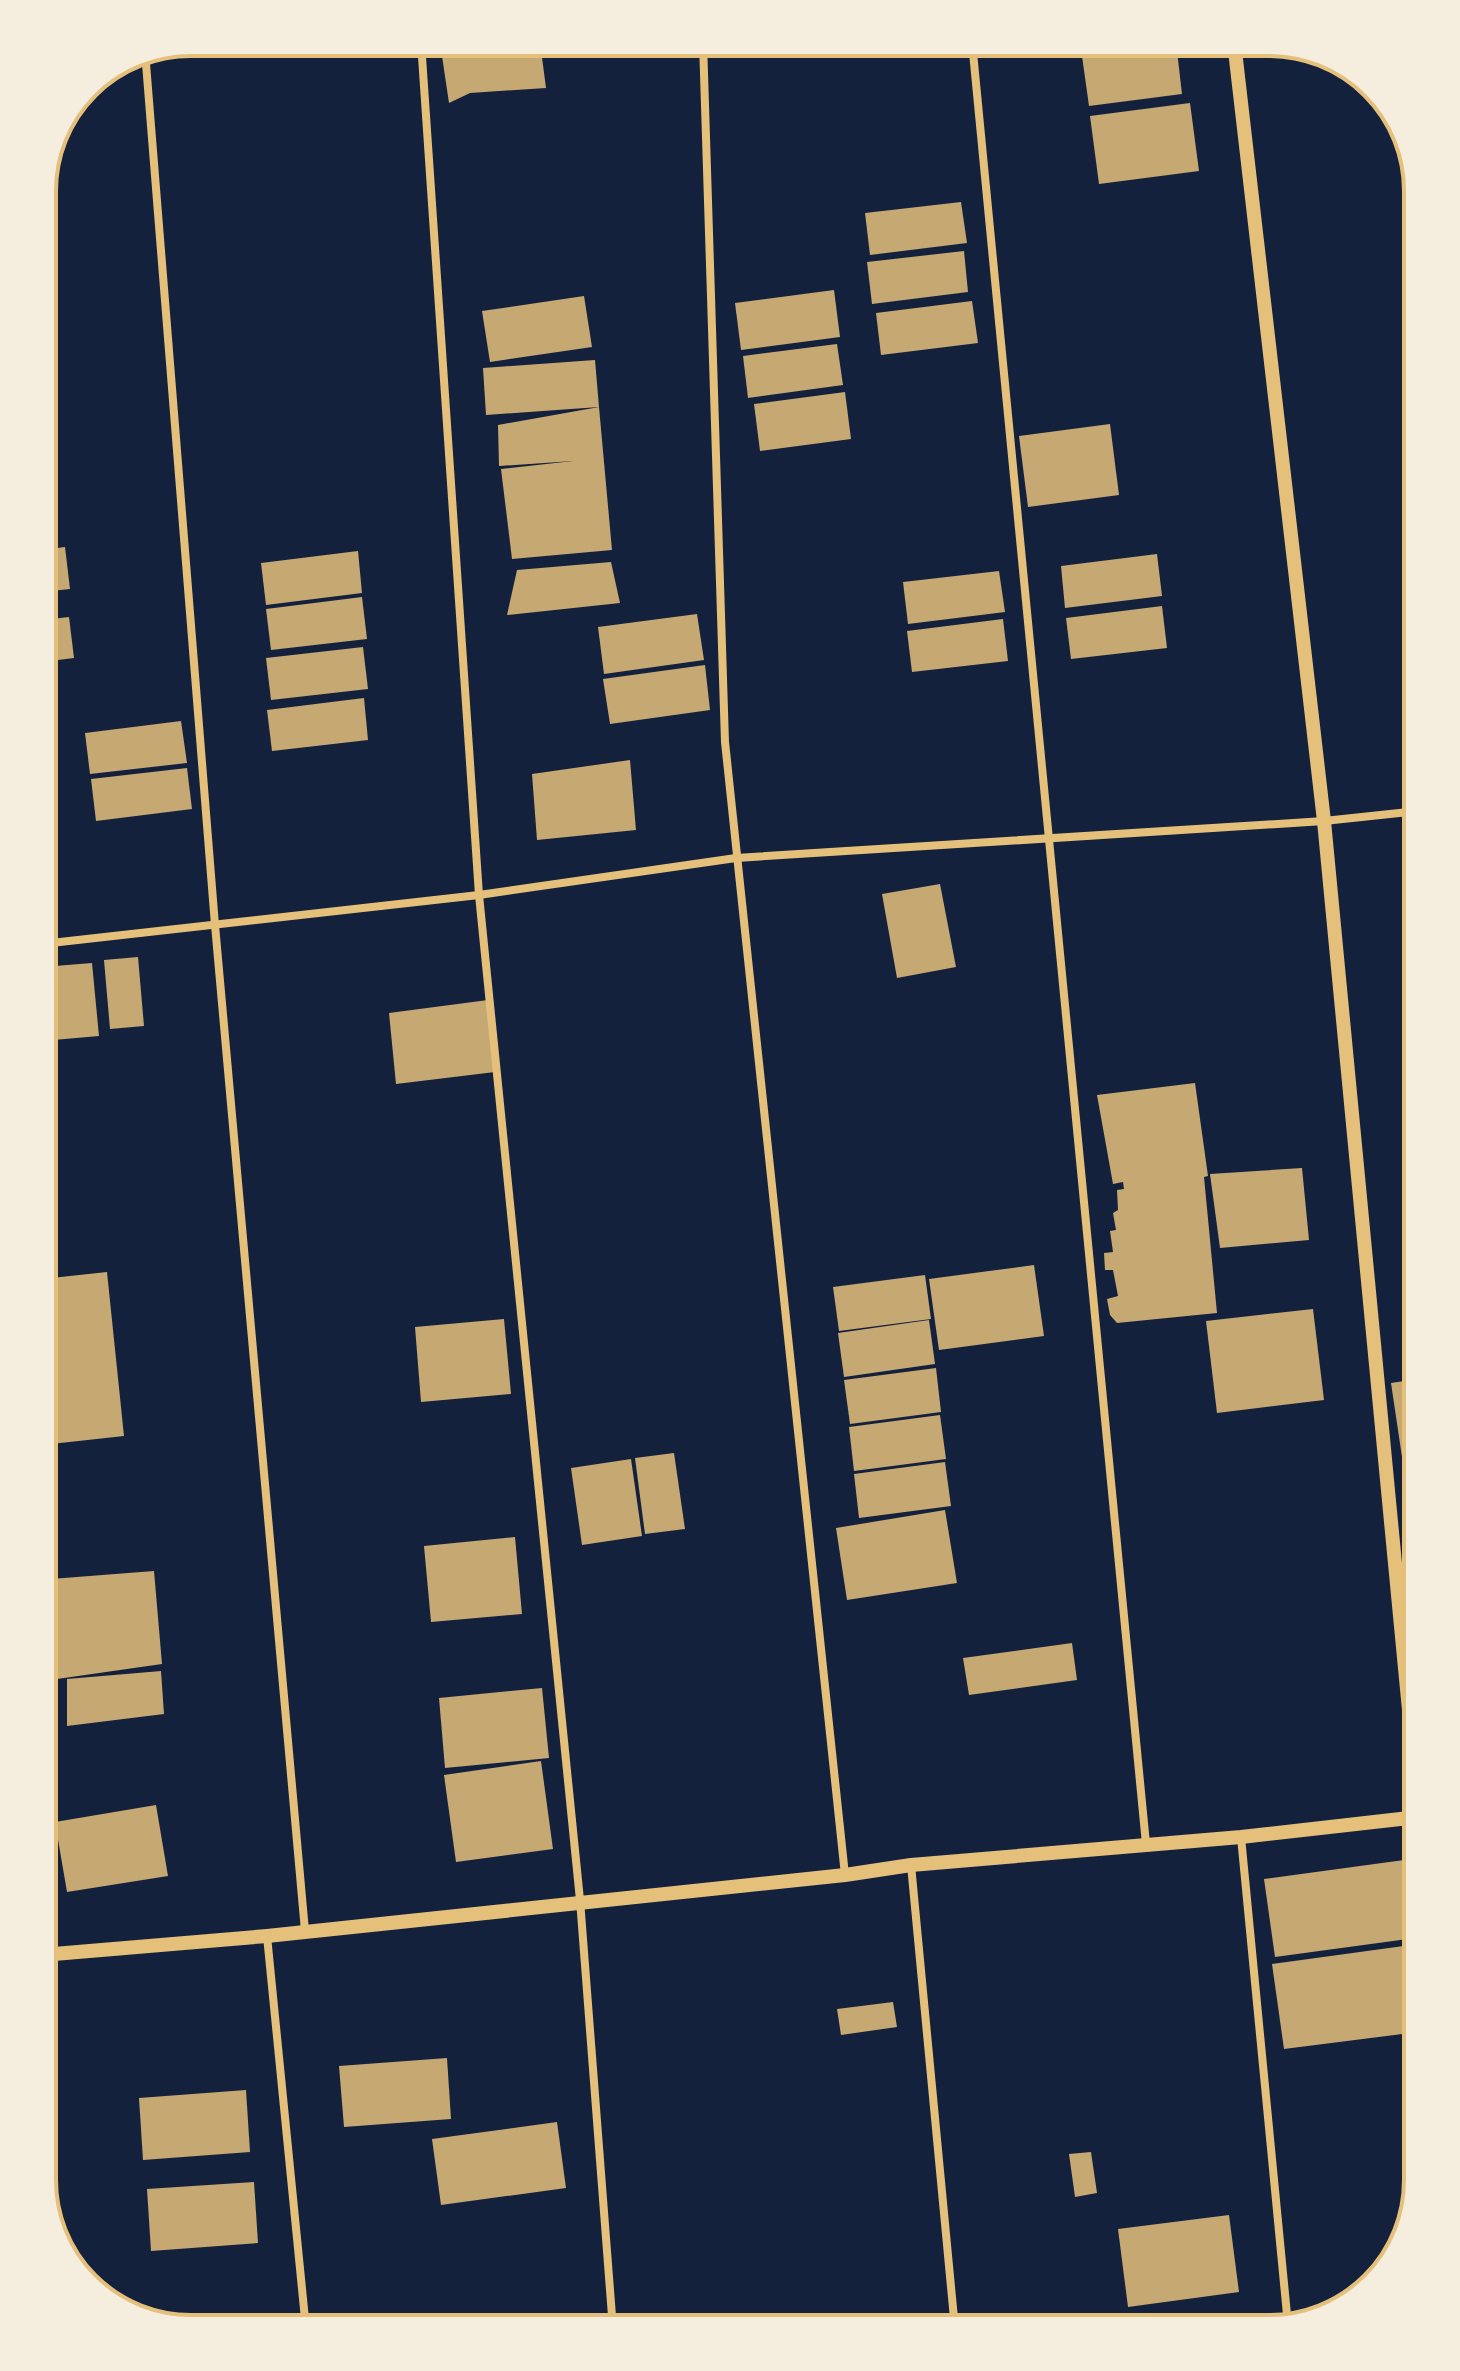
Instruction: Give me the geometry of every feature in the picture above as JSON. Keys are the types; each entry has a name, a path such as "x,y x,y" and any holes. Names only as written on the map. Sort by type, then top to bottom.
{"street":[{"path":"422,56 479,895 580,1900 612,2315"},
{"path":"703,56 725,742 845,1875"},
{"path":"973,56 1146,1844"},
{"path":"1236,56 1324,821 1404,1658"},
{"path":"146,64 215,925 305,1931"},
{"path":"56,942 479,895 736,858 1048,841 1404,812"},
{"path":"56,1949 267,1936 580,1900 845,1875 911,1865 1241,1837 1404,1819"},
{"path":"1241,1837 1287,2314"},
{"path":"911,1865 954,2315"},
{"path":"267,1936 305,2315"}],"building":[{"path":"442,56 542,56 546,88 470,93 449,103"},
{"path":"1082,56 1178,56 1182,94 1089,106"},
{"path":"1190,103 1199,171 1099,184 1090,116"},
{"path":"961,202 967,243 870,255 865,213"},
{"path":"964,251 968,292 872,304 867,262"},
{"path":"834,290 840,337 741,350 735,303"},
{"path":"584,296 592,347 490,362 482,311"},
{"path":"972,301 978,343 881,355 876,313"},
{"path":"837,344 843,385 748,398 743,356"},
{"path":"595,360 599,407 486,415 483,368"},
{"path":"845,392 851,439 760,451 754,404"},
{"path":"599,407 612,550 512,559 501,469 573,461 499,466 498,425"},
{"path":"1110,424 1119,495 1028,507 1019,436"},
{"path":"65,547 70,589 56,590 56,548"},
{"path":"358,551 362,593 266,605 261,563"},
{"path":"1157,554 1162,596 1065,608 1061,566"},
{"path":"611,562 620,603 507,615 517,570"},
{"path":"999,571 1005,612 908,624 903,582"},
{"path":"362,597 367,639 271,650 266,609"},
{"path":"1162,606 1167,648 1071,659 1066,618"},
{"path":"697,614 704,660 604,674 598,627"},
{"path":"69,617 74,658 56,660 56,618"},
{"path":"1003,619 1008,661 912,672 907,631"},
{"path":"363,647 368,689 271,700 266,658"},
{"path":"705,665 710,710 610,724 603,679"},
{"path":"364,698 368,740 272,751 267,710"},
{"path":"181,721 187,763 90,774 85,733"},
{"path":"630,760 636,830 537,840 532,774"},
{"path":"187,768 192,809 96,821 91,779"},
{"path":"940,884 956,967 897,978 882,894"},
{"path":"138,957 144,1026 110,1029 104,960"},
{"path":"92,963 99,1036 56,1040 56,966"},
{"path":"488,1000 495,1072 396,1084 389,1013"},
{"path":"1195,1083 1208,1176 1204,1177 1217,1313 1117,1323 1110,1315 1107,1299 1118,1296 1113,1270 1105,1270 1104,1253 1113,1252 1110,1231 1116,1230 1113,1213 1118,1210 1117,1190 1124,1189 1123,1182 1113,1184 1097,1095"},
{"path":"1302,1168 1309,1240 1220,1248 1210,1174"},
{"path":"1034,1265 1044,1336 939,1350 929,1279"},
{"path":"107,1272 124,1436 56,1443 56,1277"},
{"path":"925,1275 931,1319 839,1331 833,1287"},
{"path":"1313,1309 1324,1400 1217,1413 1206,1321"},
{"path":"504,1319 511,1394 421,1402 415,1327"},
{"path":"929,1320 935,1364 844,1377 838,1333"},
{"path":"936,1368 941,1412 850,1424 844,1380"},
{"path":"1404,1381 1402,1457 1391,1383"},
{"path":"940,1415 946,1459 854,1471 849,1427"},
{"path":"674,1453 685,1529 645,1534 635,1458"},
{"path":"631,1459 642,1536 582,1545 571,1468"},
{"path":"945,1462 951,1506 859,1518 854,1474"},
{"path":"945,1510 957,1583 847,1600 836,1528"},
{"path":"515,1537 522,1614 431,1622 424,1546"},
{"path":"154,1571 162,1664 57,1679 56,1579"},
{"path":"1072,1643 1077,1680 969,1695 963,1658"},
{"path":"161,1671 164,1714 67,1726 67,1679"},
{"path":"542,1688 549,1758 445,1768 439,1698"},
{"path":"541,1761 553,1849 456,1862 444,1775"},
{"path":"156,1805 168,1876 67,1892 56,1822"},
{"path":"1404,1860 1404,1939 1275,1957 1264,1879"},
{"path":"1404,1946 1404,2034 1284,2049 1272,1964"},
{"path":"893,2002 897,2027 841,2035 837,2009"},
{"path":"447,2058 451,2119 344,2127 339,2066"},
{"path":"246,2090 250,2152 143,2160 139,2098"},
{"path":"557,2122 566,2188 441,2205 432,2139"},
{"path":"1091,2152 1097,2193 1075,2197 1069,2154"},
{"path":"254,2182 258,2243 151,2251 147,2189"},
{"path":"1229,2215 1239,2292 1128,2307 1118,2229"}]}
